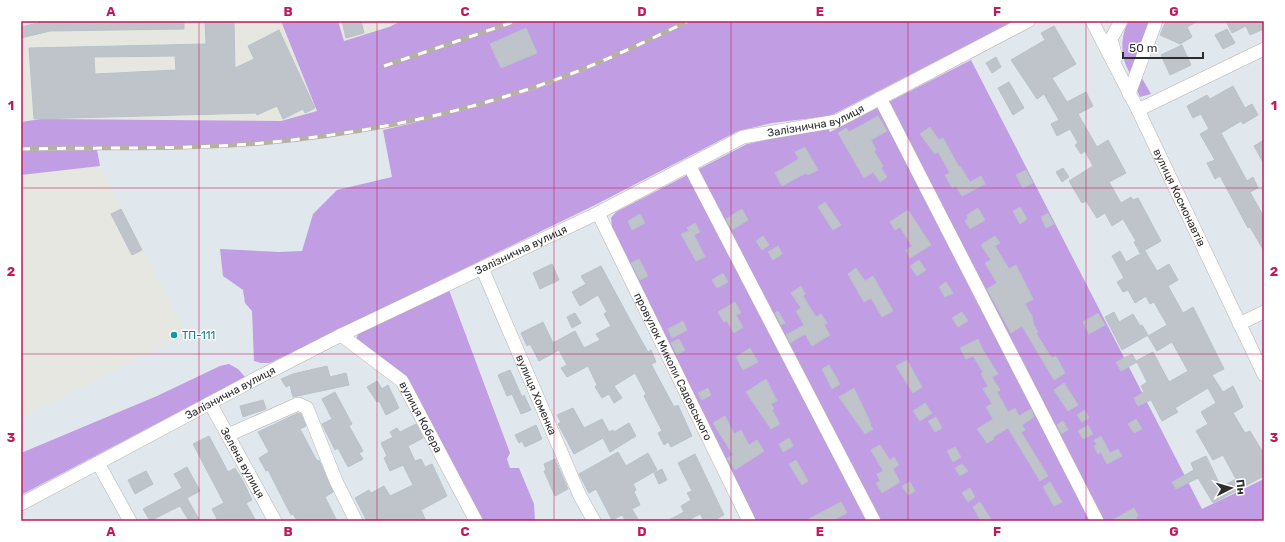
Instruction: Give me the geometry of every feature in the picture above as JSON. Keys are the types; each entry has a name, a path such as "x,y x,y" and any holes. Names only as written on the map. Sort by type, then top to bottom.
{"street":[{"name":"Залізнична вулиця","path":"21,504 341,335 598,213 743,137 837,121 1028,21"},
{"name":"вулиця Космонавтів","path":"1092,21 1138,110 1264,375"},
{"path":"1120,76 1111,39 1121,21"},
{"path":"1129,94 1156,21"},
{"path":"1138,110 1264,49"},
{"path":"880,98 1097,521"},
{"path":"689,165 874,521"},
{"name":"провулок Миколи Садовського","path":"598,213 749,521"},
{"name":"вулиця Хоменка","path":"482,268 580,496 594,521"},
{"path":"1239,324 1264,312"},
{"name":"вулиця Кобера","path":"341,335 402,381 476,521"},
{"name":"Зелена вулиця","path":"210,403 275,521"},
{"path":"228,435 298,404 307,408 336,481 356,521"},
{"path":"98,463 130,521"}],"shaded area":[{"path":"21,21 281,21 317,111 281,121 41,119 21,122"},
{"path":"281,21 338,21 344,41 389,27 401,21 685,21 601,59 522,90 464,107 375,127 316,136 243,143 132,147 21,148 21,122 41,119 281,121 317,111"},
{"path":"338,21 401,21 389,27 344,41"},
{"path":"692,21 1014,21 830,116 772,123 738,131 595,205 270,363 254,361 252,311 245,303 243,290 223,276 220,249 279,252 302,251 313,214 337,190 392,177 383,130 467,109 550,84 604,62"},
{"path":"1129,21 1152,21 1133,70 1130,73 1124,61 1122,47 1124,33"},
{"path":"971,60 1202,509 1264,479 1264,521 752,521 612,227 611,218 616,212 747,144 827,127 830,132"},
{"path":"1139,73 1151,94 1140,97 1135,86"},
{"path":"97,150 100,166 21,175 21,151"},
{"path":"100,166 187,334 21,418 21,175"},
{"path":"449,290 510,453 507,459 510,468 519,468 534,504 535,521 479,521 404,379 356,340 358,334"},
{"path":"229,364 238,369 245,377 21,495 21,453 157,396 220,366"}],"building":[{"path":"46,21 184,21 184,29 50,31 21,38 21,27"},
{"path":"205,21 234,21 235,68 254,59 248,46 279,30 315,108 305,113 303,109 283,119 277,106 257,115 256,113 34,119 29,48 206,44","holes":["175,56 176,70 95,74 94,57"]},
{"path":"342,21 361,21 364,33 346,38"},
{"path":"1166,21 1198,21 1187,27 1192,37 1180,44 1160,35"},
{"path":"1226,21 1264,21 1264,29 1250,35 1246,26 1232,33"},
{"path":"1054,26 1076,64 1052,78 1067,102 1086,92 1093,106 1078,114 1097,147 1108,140 1126,173 1109,182 1121,203 1131,197 1133,200 1138,198 1161,241 1140,253 1134,242 1136,241 1123,219 1112,226 1105,213 1097,218 1086,201 1082,203 1069,181 1093,166 1085,151 1081,154 1075,145 1078,143 1070,129 1057,136 1051,124 1059,120 1044,94 1037,99 1011,60 1045,40 1041,33"},
{"path":"526,28 537,53 501,68 490,44"},
{"path":"1227,29 1235,43 1223,49 1215,35"},
{"path":"1182,45 1191,65 1170,75 1161,55"},
{"path":"996,57 1001,67 992,73 986,63"},
{"path":"1009,82 1024,108 1013,115 998,88"},
{"path":"1233,86 1245,108 1252,104 1258,115 1243,124 1241,121 1221,133 1247,181 1253,177 1258,188 1250,192 1264,217 1264,251 1250,227 1248,228 1220,176 1215,179 1207,163 1215,160 1200,134 1209,129 1201,114 1193,118 1187,106 1207,95 1210,99"},
{"path":"878,116 887,131 871,140 876,150 874,151 883,166 881,168 887,177 880,182 873,172 864,178 838,133 846,128 849,132"},
{"path":"930,127 939,140 943,138 959,167 960,166 970,182 981,176 985,184 962,196 956,186 952,188 945,175 950,173 938,152 935,154 920,134"},
{"path":"1264,140 1264,164 1254,146"},
{"path":"805,147 818,170 808,175 806,173 782,186 775,173 799,159 795,152"},
{"path":"1063,168 1069,177 1062,182 1056,172"},
{"path":"1026,170 1033,183 1023,188 1016,175"},
{"path":"825,202 841,225 833,230 818,207"},
{"path":"1020,207 1027,219 1020,224 1013,211"},
{"path":"978,208 985,220 970,229 965,221 968,218 967,215"},
{"path":"121,209 142,250 132,255 111,214"},
{"path":"742,209 748,220 732,230 726,219"},
{"path":"908,210 931,245 910,258 906,250 912,246 900,227 895,230 890,222"},
{"path":"1048,213 1054,224 1046,228 1041,217"},
{"path":"640,214 645,223 632,230 628,221"},
{"path":"695,223 700,232 694,235 705,257 696,261 681,234 689,231 687,228"},
{"path":"763,236 769,245 762,250 756,241"},
{"path":"995,236 1000,243 995,246 1009,269 1016,265 1033,299 1025,304 1032,316 1034,325 1038,332 1036,333 1052,358 1056,356 1065,373 1054,380 1022,326 1011,333 987,289 997,283 985,263 991,260 981,245"},
{"path":"778,246 782,254 773,260 768,252"},
{"path":"1120,251 1126,262 1145,251 1157,271 1169,264 1178,280 1168,286 1183,313 1193,307 1224,369 1212,375 1223,392 1233,386 1243,407 1233,413 1245,433 1250,431 1264,454 1264,476 1213,503 1198,478 1176,489 1172,482 1194,470 1191,463 1206,456 1221,487 1236,479 1223,455 1213,460 1196,431 1208,424 1201,412 1216,403 1208,388 1175,408 1178,412 1162,421 1151,400 1138,406 1134,398 1144,392 1141,386 1147,382 1137,362 1121,371 1116,362 1132,354 1136,361 1153,352 1169,382 1188,371 1172,342 1157,351 1148,336 1167,325 1154,302 1150,304 1146,296 1135,303 1128,290 1123,292 1117,282 1124,278 1112,256"},
{"path":"639,259 648,276 640,280 631,263"},
{"path":"919,260 926,270 917,276 910,266"},
{"path":"552,264 559,280 540,289 533,273"},
{"path":"601,266 648,352 651,350 656,362 651,364 674,407 678,405 692,436 671,447 668,442 664,445 658,433 662,431 644,396 646,394 635,373 614,386 622,398 614,403 609,394 602,398 595,387 597,385 588,366 567,377 561,368 567,365 559,350 539,361 530,344 527,346 521,333 543,322 553,343 575,331 584,348 600,340 596,334 611,326 604,314 607,312 598,295 580,306 572,292 586,284 581,276"},
{"path":"856,268 865,281 873,276 893,311 882,317 871,298 864,302 848,274"},
{"path":"723,273 728,282 717,288 712,280"},
{"path":"946,282 953,293 945,297 939,287"},
{"path":"801,286 805,294 803,296 816,317 821,314 827,323 824,325 830,335 812,346 805,334 790,343 786,335 804,325 796,311 801,308 791,293"},
{"path":"735,302 741,313 736,315 743,327 734,333 727,321 724,322 718,312"},
{"path":"778,311 785,323 781,325 775,313"},
{"path":"962,312 968,321 958,327 952,318"},
{"path":"1114,312 1119,322 1133,314 1140,326 1142,325 1148,335 1122,350 1105,317"},
{"path":"575,313 581,323 572,328 567,317"},
{"path":"1098,313 1105,325 1089,334 1083,322"},
{"path":"683,321 687,330 672,338 668,329"},
{"path":"679,339 685,350 677,355 671,343"},
{"path":"978,339 998,374 992,377 1000,390 997,392 1008,412 1015,408 1019,416 1031,409 1034,417 1022,425 1025,430 1021,432 1048,476 1040,481 1008,428 993,437 994,439 987,443 977,429 993,419 986,407 992,404 983,389 988,386 981,374 983,372 973,356 966,359 960,348"},
{"path":"750,348 758,362 743,370 736,357"},
{"path":"907,360 922,387 913,393 896,366"},
{"path":"829,365 840,384 832,389 822,369"},
{"path":"327,366 330,377 346,373 349,385 293,397 290,385 286,387 281,379 293,374"},
{"path":"510,370 522,397 524,395 531,410 521,414 512,394 507,396 498,375"},
{"path":"766,379 777,401 771,404 774,409 772,410 780,424 771,429 746,392"},
{"path":"377,381 382,389 388,385 399,408 386,415 379,401 377,402 367,387"},
{"path":"1064,383 1078,405 1068,411 1054,390"},
{"path":"708,388 711,395 702,400 698,393"},
{"path":"854,388 873,429 865,434 839,397"},
{"path":"335,392 352,424 349,426 363,451 359,453 363,459 348,467 338,448 335,450 322,424 332,419 322,399"},
{"path":"263,400 266,409 243,417 240,406"},
{"path":"925,403 932,413 920,421 913,411"},
{"path":"573,408 584,428 602,419 609,432 613,430 614,432 629,423 636,436 610,452 603,438 574,454 558,424 561,422 557,415"},
{"path":"1085,410 1089,418 1082,422 1077,415"},
{"path":"298,413 301,414 306,426 300,429 317,461 319,460 333,492 325,497 337,521 297,521 293,514 291,515 268,470 266,471 259,458 269,452 258,432"},
{"path":"725,416 734,434 741,430 749,445 757,440 764,451 735,470 727,458 733,455 713,423"},
{"path":"936,417 942,428 935,432 928,421"},
{"path":"1136,419 1142,429 1134,433 1128,424"},
{"path":"1063,421 1068,430 1061,434 1057,425"},
{"path":"416,424 423,438 408,446 415,461 421,459 425,467 432,464 447,496 421,510 426,521 367,521 355,498 369,490 371,493 384,486 390,496 413,485 403,465 390,471 384,458 387,456 381,443 393,437 390,432 397,428 400,432"},
{"path":"536,425 542,439 525,447 522,441 519,443 515,435"},
{"path":"1088,425 1093,434 1083,439 1078,431"},
{"path":"209,436 228,472 235,468 243,481 252,500 246,503 256,521 218,521 212,509 224,503 193,444"},
{"path":"1101,436 1110,453 1118,449 1122,456 1107,464 1101,452 1098,454 1094,446 1097,445 1094,440"},
{"path":"789,438 793,446 783,452 779,444"},
{"path":"880,445 890,460 894,457 899,465 893,469 900,482 882,493 876,483 880,481 877,474 883,471 871,450"},
{"path":"955,447 961,457 953,462 947,451"},
{"path":"618,452 626,466 648,453 657,470 633,484 636,490 634,492 640,505 632,509 639,521 626,521 622,515 612,520 596,489 589,493 579,474"},
{"path":"695,454 724,515 713,521 704,521 700,514 687,521 667,521 684,512 681,506 691,500 687,493 692,491 678,463"},
{"path":"555,459 568,489 555,496 544,471 546,470 544,464"},
{"path":"796,460 808,481 802,485 789,464"},
{"path":"962,464 968,471 960,476 955,468"},
{"path":"187,467 200,491 187,498 200,521 189,521 180,506 150,521 143,509 182,488 174,474"},
{"path":"662,469 667,480 659,484 654,473"},
{"path":"146,471 153,484 135,494 128,480"},
{"path":"910,482 915,491 908,495 902,486"},
{"path":"1050,482 1062,502 1054,506 1043,487"},
{"path":"970,488 975,497 968,502 962,493"},
{"path":"841,502 847,513 832,521 805,521"},
{"path":"980,502 992,521 981,521 973,507"},
{"path":"1134,508 1138,516 1136,517 1138,521 1111,521"}],"railway":[{"path":"384,66 516,21"},
{"path":"21,149 172,147 263,143 336,134 408,122 479,104 549,82 602,61 688,21"}],"place":[{"name":"ТП-111","path":"174,335"}]}
